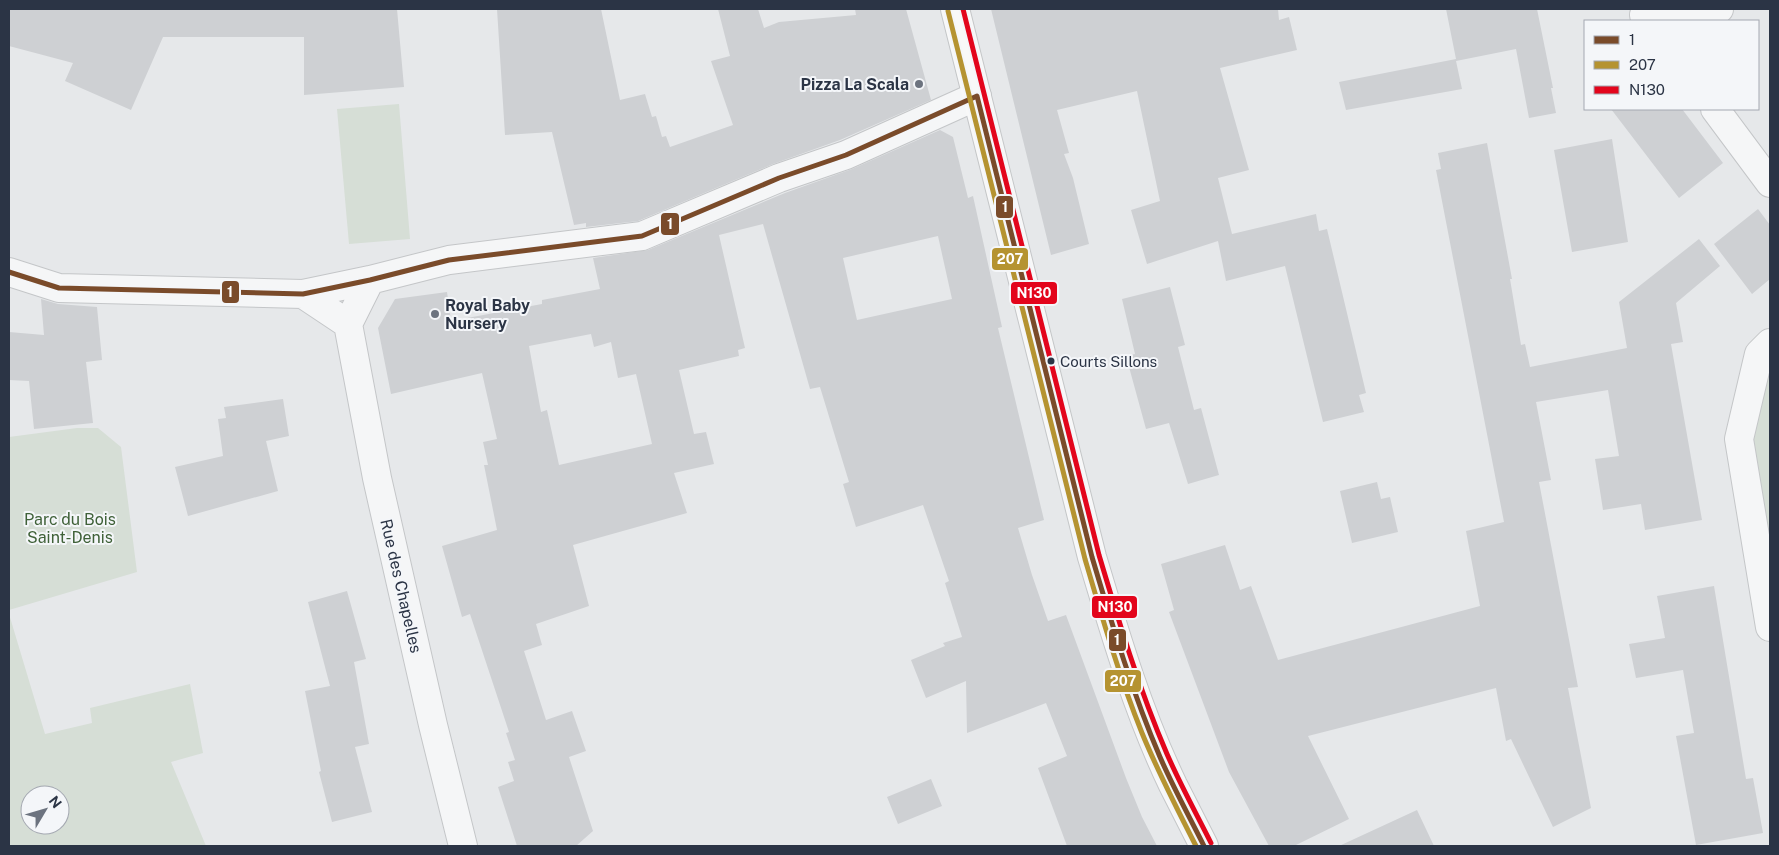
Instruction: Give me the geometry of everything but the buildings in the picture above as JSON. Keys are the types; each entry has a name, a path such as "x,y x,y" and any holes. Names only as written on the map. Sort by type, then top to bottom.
{"main road":[{"path":"955,9 1092,557 1114,630 1148,725 1172,784 1204,846"}],"street":[{"path":"1644,15 1719,9"},
{"path":"9,272 59,288 303,294 370,280 449,260 642,236 779,178 846,155 977,96"},
{"path":"1716,110 1770,183"},
{"path":"303,294 348,324 370,280"},
{"name":"Rue des Chapelles","path":"348,324 377,478 433,725 463,846"},
{"path":"1770,343 1759,354 1739,439 1770,627"}],"green space":[{"path":"399,104 410,239 349,244 337,109"},
{"path":"1770,343 1770,627 1739,439"},
{"name":"Parc du Bois Saint-Denis","path":"77,428 98,428 121,447 137,572 9,610 9,437"},
{"path":"9,614 45,734 92,723 90,708 190,684 203,753 171,762 206,846 9,846"}],"transit line":[{"name":"N130","path":"963,9 1099,555 1147,705 1177,776 1211,843"},
{"name":"207","path":"948,11 1085,559 1098,603 1118,668 1142,733 1196,846"},
{"name":"1","path":"9,272 59,288 303,294 370,280 449,260 642,236 779,178 846,155 977,96 1092,557 1107,607 1131,683 1160,757 1204,846"}],"place":[{"name":"Pizza La Scala","path":"919,84"},
{"name":"Royal Baby Nursery","path":"435,314"},
{"name":"Courts Sillons","path":"1051,361"}]}
